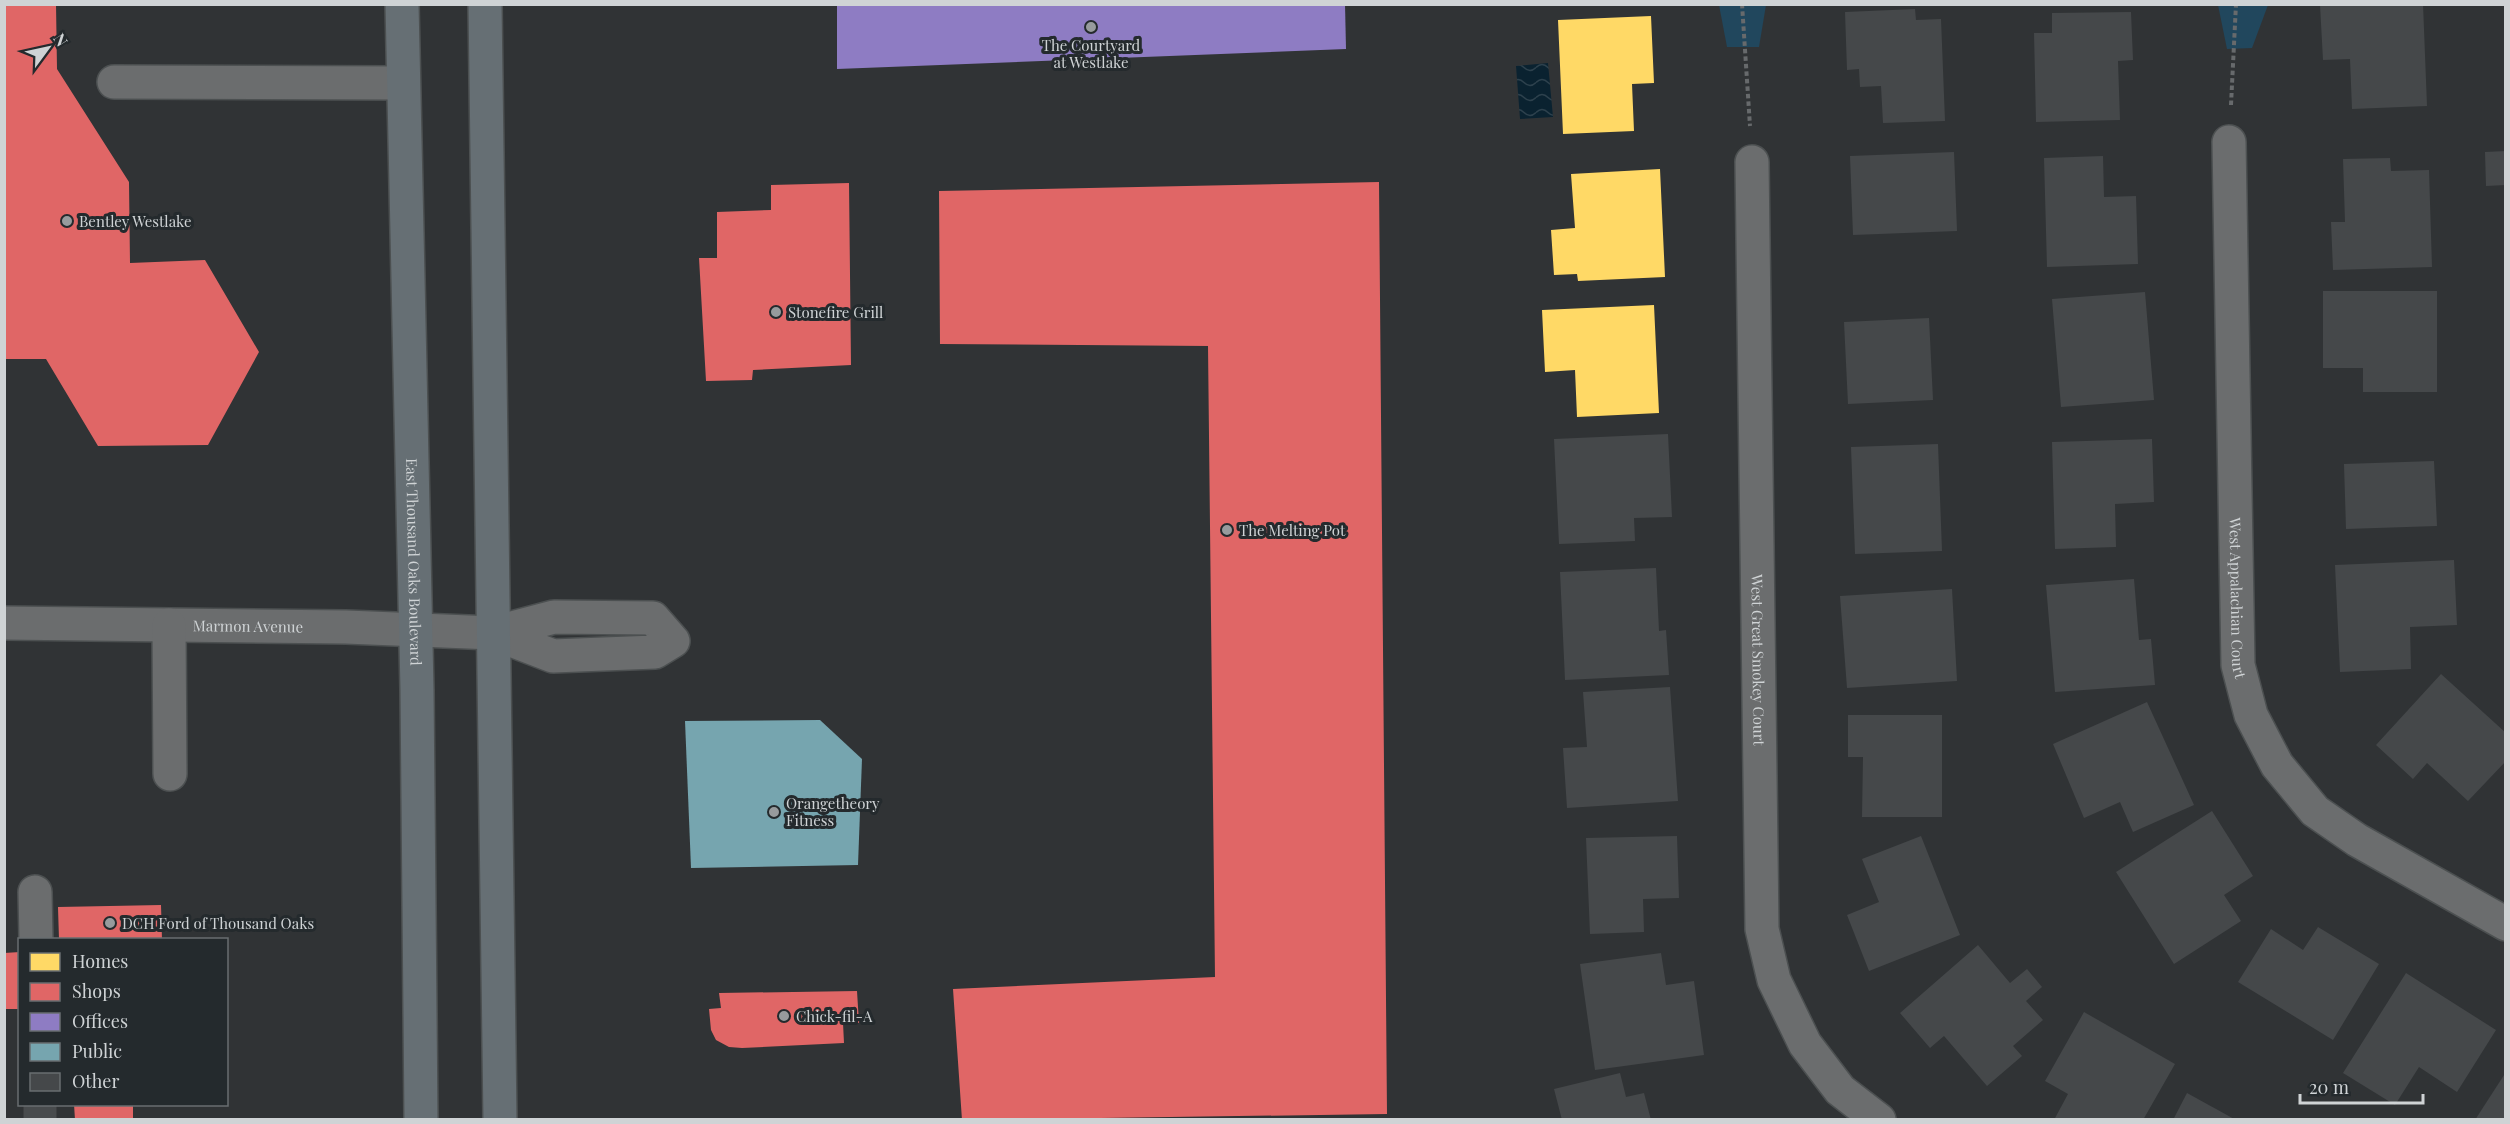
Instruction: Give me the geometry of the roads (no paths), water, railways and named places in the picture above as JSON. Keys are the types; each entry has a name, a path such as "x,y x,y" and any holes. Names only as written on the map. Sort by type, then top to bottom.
{"main road":[{"name":"East Thousand Oaks Boulevard","path":"402,4 415,629 421,1119"},
{"path":"485,4 500,1119"}],"street":[{"path":"114,82 403,82"},
{"name":"West Appalachian Court","path":"2229,142 2238,665 2251,715 2277,765 2315,811 2357,840 2505,924"},
{"name":"West Great Smokey Court","path":"1752,162 1762,929 1774,980 1805,1044 1840,1090 1879,1119"},
{"name":"Marmon Avenue","path":"4,622 415,629 493,633"},
{"path":"169,625 170,774"},
{"path":"35,892 36,938"}],"water":[{"path":"1548,63 1553,117 1520,119 1516,66"}],"tunnel":[{"path":"40,1106 40,1120"}],"place":[{"name":"The Courtyard at Westlake","path":"1091,27"},
{"name":"Bentley Westlake","path":"67,221"},
{"name":"Stonefire Grill","path":"776,312"},
{"name":"The Melting Pot","path":"1227,530"},
{"name":"Orangetheory Fitness","path":"774,812"},
{"name":"DCH Ford of Thousand Oaks","path":"110,923"},
{"name":"Chick-fil-A","path":"784,1016"}]}
